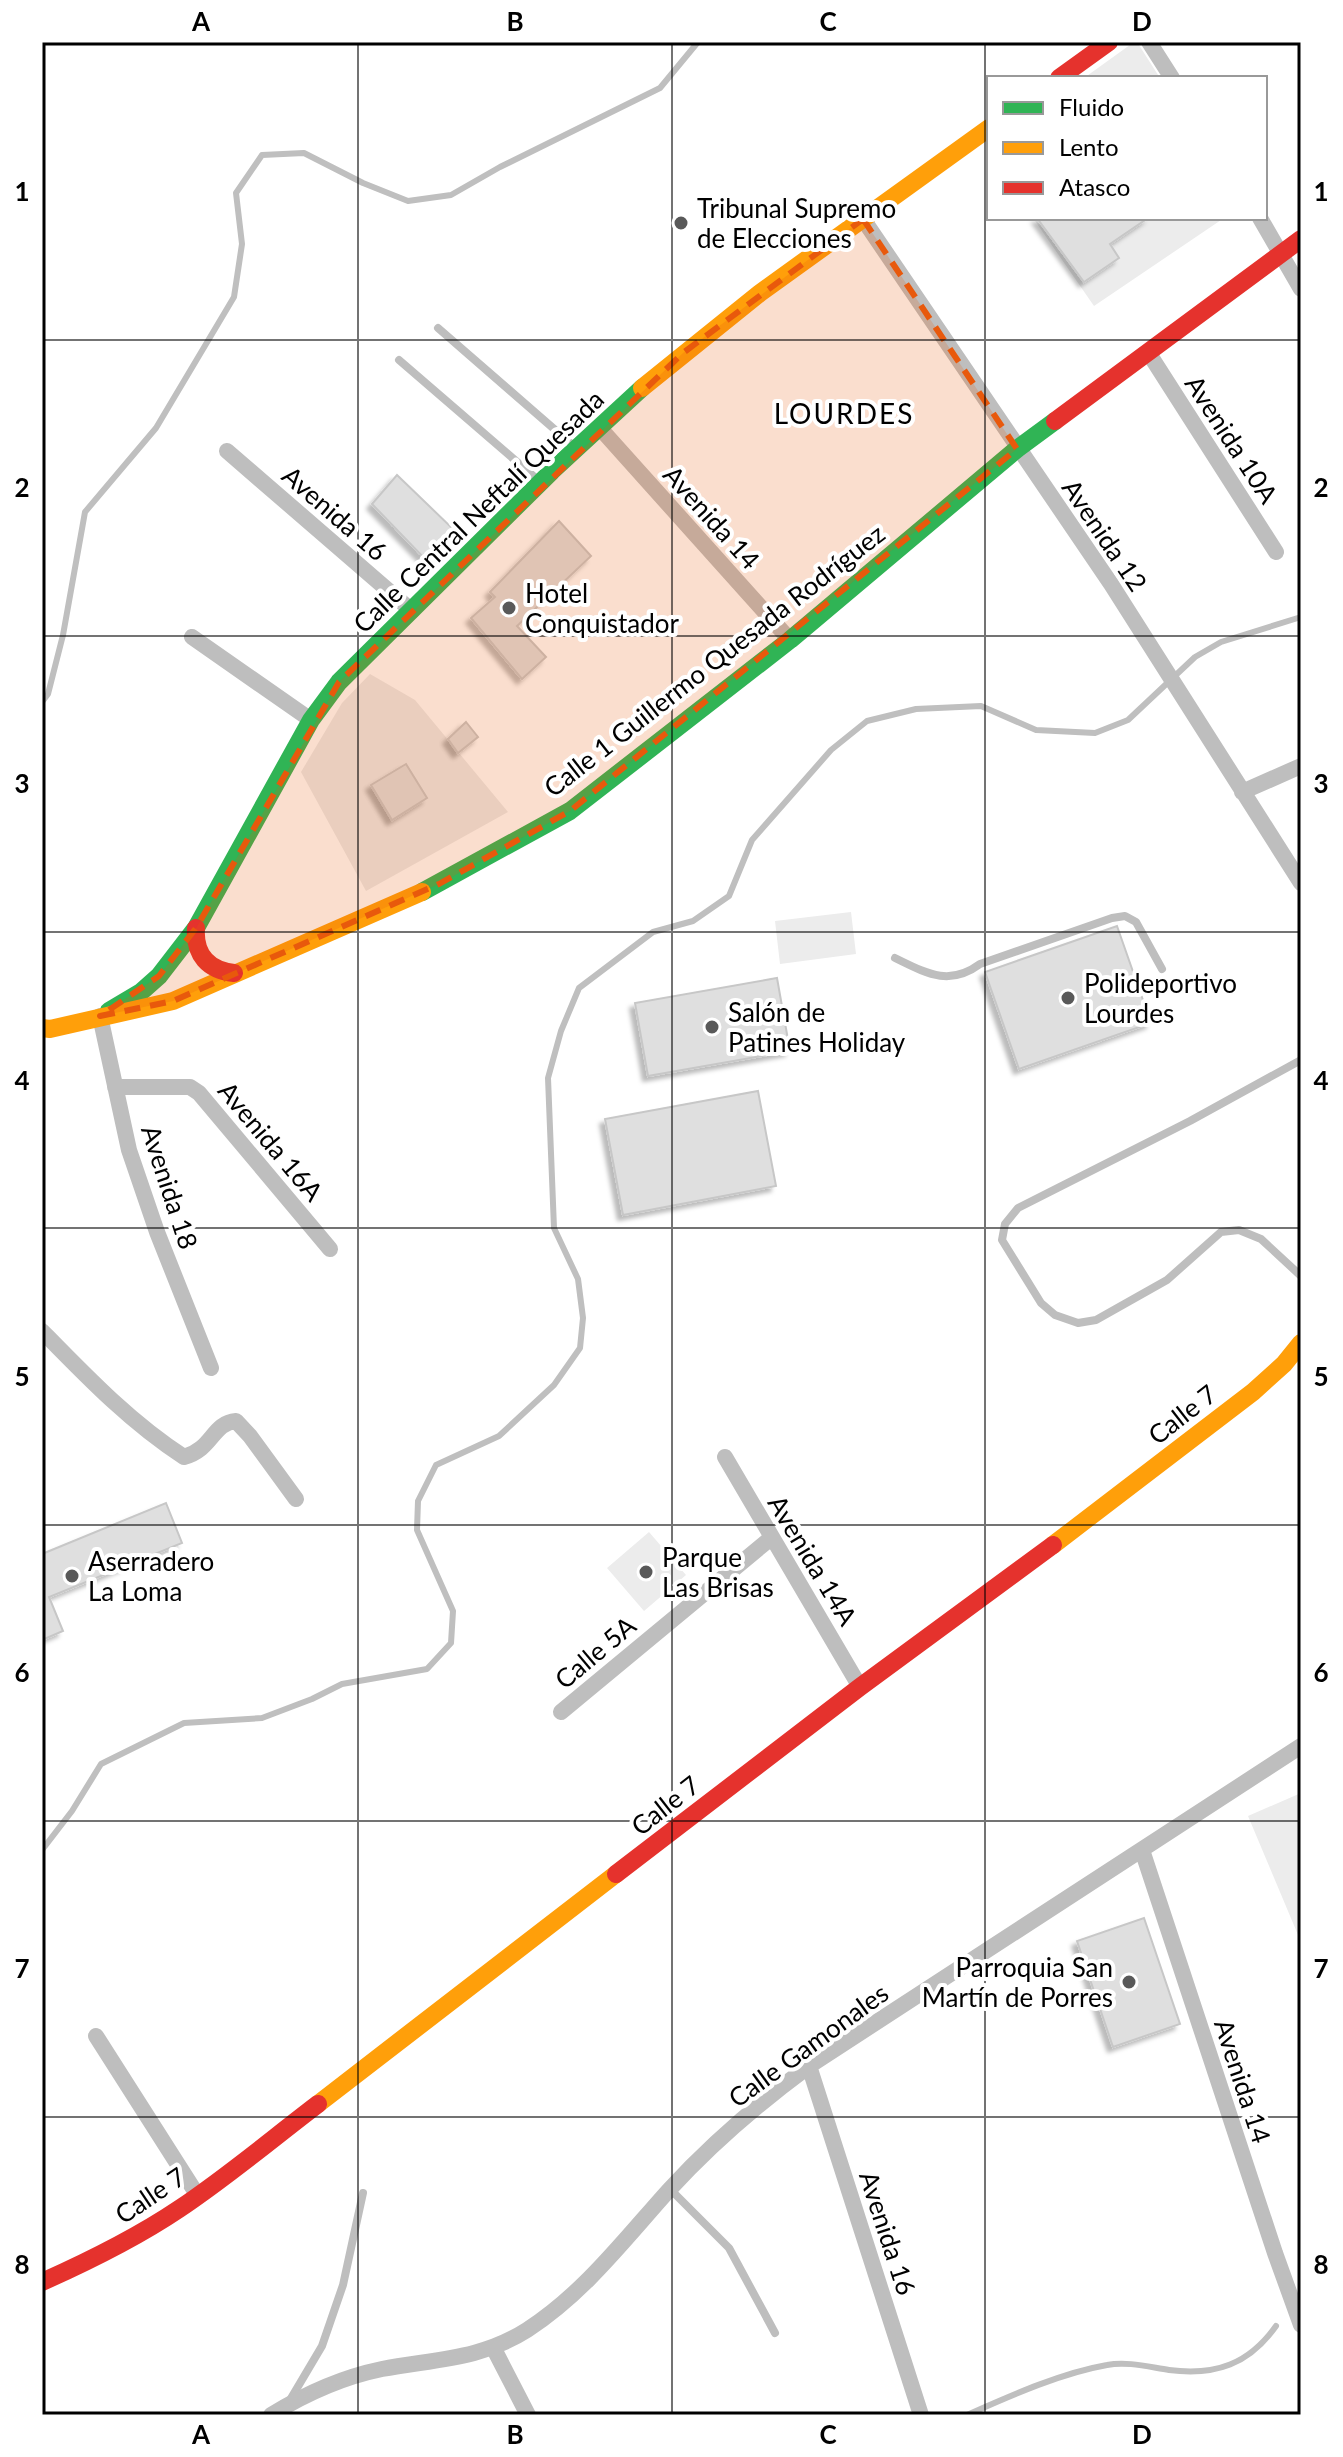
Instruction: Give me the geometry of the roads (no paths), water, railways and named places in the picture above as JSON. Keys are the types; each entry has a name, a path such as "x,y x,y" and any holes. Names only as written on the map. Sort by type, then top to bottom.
{"main road":[{"path":"1062,76 1109,42"},
{"name":"Calle Central Neftalí Quesada","path":"100,1016 141,992 159,976 196,928 311,720 339,682 599,427 683,353 767,285 987,129"},
{"name":"Calle 1 Guillermo Quesada Rodríguez","path":"100,1016 136,1012 173,1001 439,884 570,811 790,640 1017,449 1301,239"},
{"path":"196,928 196,947 206,964 215,970 234,973"},
{"path":"45,1031 100,1016"},
{"name":"Calle 7","path":"42,2282 126,2243 155,2227 198,2196 860,1687 1148,1474 1253,1392 1284,1364 1301,1343"}],"street":[{"path":"1149,42 1171,76"},
{"name":"Avenida 12","path":"863,219 1111,584 1301,883"},
{"path":"1261,220 1301,289"},
{"name":"Avenida 10A","path":"1148,352 1276,552"},
{"name":"Avenida 14","path":"599,427 790,640"},
{"name":"Avenida 16","path":"227,451 412,611"},
{"path":"192,637 311,720"},
{"path":"1242,792 1301,766"},
{"name":"Avenida 18","path":"100,1016 129,1150 157,1232 211,1368"},
{"name":"Avenida 16A","path":"115,1087 190,1087 199,1093 330,1249"},
{"path":"42,1331 99,1389 150,1433 184,1457 198,1453 219,1427 236,1421 296,1499"},
{"name":"Avenida 14A","path":"725,1457 860,1687"},
{"name":"Calle 5A","path":"561,1712 771,1538"},
{"name":"Calle Gamonales","path":"271,2415 288,2404 350,2377 494,2349 528,2329 588,2281 670,2189 765,2098 809,2066 1301,1746"},
{"name":"Avenida 14","path":"1142,1850 1301,2325"},
{"path":"96,2036 198,2196"},
{"name":"Avenida 16","path":"809,2066 921,2415"},
{"path":"494,2349 528,2415"}],"lane":[{"path":"438,328 577,449"},
{"path":"399,360 541,483"},
{"path":"895,958 927,974 955,977 968,973 980,964 1125,916 1136,922 1162,969"},
{"path":"1301,1060 1190,1121 1018,1208 1005,1224 1002,1240 1041,1303 1055,1315 1078,1323 1096,1320 1167,1280 1221,1232 1239,1230 1261,1239 1301,1276"},
{"path":"670,2189 729,2248 775,2333"},
{"path":"288,2404 326,2334 343,2285 363,2193"}],"waterway":[{"path":"42,702 48,694 63,635 85,512 156,428 234,297 242,244 236,193 262,155 304,153 363,183 408,201 451,195 500,167 660,88 698,42"},
{"path":"42,1850 72,1811 101,1764 184,1723 262,1718 342,1684 427,1669 451,1643 453,1611 417,1530 418,1501 436,1465 499,1436 554,1385 580,1348 583,1318 578,1279 554,1228 548,1078 561,1031 579,988 653,932 693,921 729,896 752,840 831,750 867,721 916,709 981,706 1036,730 1095,733 1128,720 1195,657 1221,642 1301,617"},
{"path":"967,2415 1054,2379 1107,2365 1130,2364 1186,2371 1216,2369 1243,2358 1276,2326"}],"place":[{"name":"Tribunal Supremo de Elecciones","path":"681,223"},
{"name":"Hotel Conquistador","path":"509,608"},
{"name":"Polideportivo Lourdes","path":"1068,998"},
{"name":"Salón de Patines Holiday","path":"712,1027"},
{"name":"Parque Las Brisas","path":"646,1572"},
{"name":"Aserradero La Loma","path":"72,1576"},
{"name":"Parroquia San Martín de Porres","path":"1129,1982"}],"district":[{"name":"LOURDES","path":"844,413"}]}
